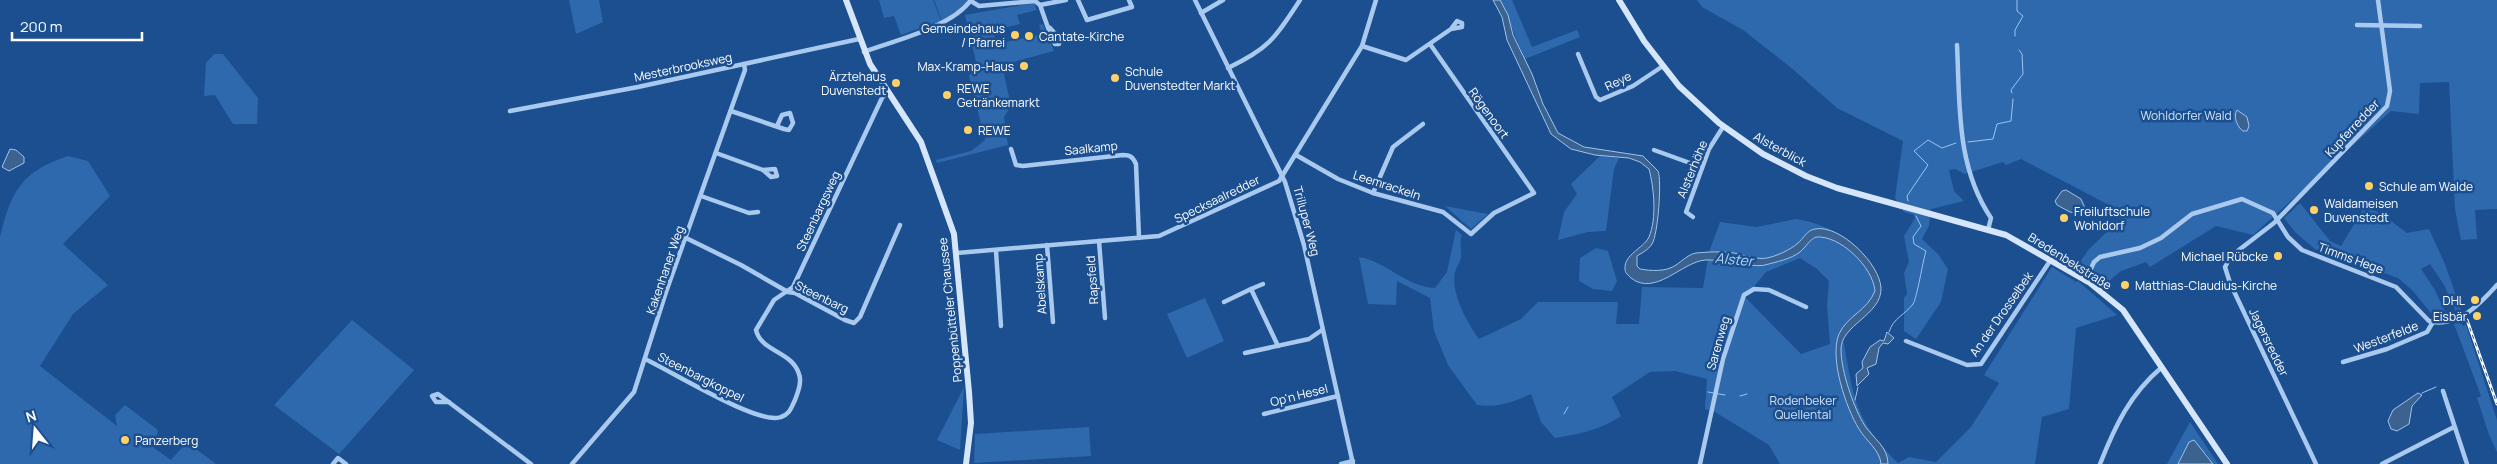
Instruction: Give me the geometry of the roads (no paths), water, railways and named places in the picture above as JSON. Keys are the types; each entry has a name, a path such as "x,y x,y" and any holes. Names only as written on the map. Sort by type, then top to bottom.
{"street":[{"name":"Poppenbütteler Chaussee","path":"846,0 864,52 887,92 922,142 952,227 958,254 971,423 966,464"},
{"path":"1040,5 1066,0"},
{"path":"1078,0 1087,20 1132,7 1129,0"},
{"name":"Trilluper Weg","path":"1195,0 1282,176 1304,246 1353,463"},
{"path":"1201,13 1224,0"},
{"path":"1228,68 1252,57 1269,45 1300,0"},
{"name":"Specksaalredder","path":"958,254 1139,238 1169,233 1279,180 1362,46 1376,0"},
{"name":"Alsterblick","path":"1619,0 1636,30 1689,96 1723,127 1763,154 1816,180 1853,193 1988,230"},
{"name":"Kupferredder","path":"2278,219 2387,106 2390,91 2378,0"},
{"path":"864,52 947,22 962,12 971,1 979,6 1035,1 1040,5 1050,28"},
{"path":"2357,25 2420,26"},
{"path":"1362,46 1406,60 1451,29"},
{"name":"Mesterbrooksweg","path":"510,111 566,102 859,39"},
{"name":"Rögenoort","path":"1430,44 1534,193 1496,212 1471,234"},
{"path":"1957,45 1960,126 1972,182 1990,218 1988,230"},
{"name":"Reye","path":"1578,54 1596,97 1600,100 1633,86 1663,66"},
{"name":"Kakenhaner Weg","path":"572,464 634,392 745,70 744,64"},
{"name":"Steenbargsweg","path":"756,330 774,300 793,287 882,98 887,92"},
{"path":"731,111 777,126"},
{"path":"1373,193 1393,147 1422,124"},
{"name":"Alsterhöhe","path":"1693,217 1686,212 1701,167 1709,148 1723,127"},
{"name":"Saalkamp","path":"1011,148 1016,164 1023,166 1129,155 1136,164 1139,238"},
{"path":"1654,150 1701,167"},
{"path":"716,152 763,170"},
{"name":"Leemrackeln","path":"1296,154 1338,179 1373,193 1443,212 1471,234"},
{"path":"701,196 749,213 758,212"},
{"name":"Timms Hege","path":"2085,281 2094,262 2100,257 2140,248 2161,238 2188,216 2228,202 2246,199 2270,211 2278,219 2288,237 2302,250 2396,286 2412,301 2423,317 2433,322"},
{"name":"Jagersredder","path":"2278,219 2254,240 2231,256 2225,267 2230,283 2316,464"},
{"name":"Steenbarg","path":"686,238 741,265 788,292 795,293 854,323 860,317 900,225"},
{"name":"Bredenbekstraße","path":"1988,230 2011,238 2085,281 2123,310 2226,464"},
{"name":"Rapsfeld","path":"1099,241 1105,318"},
{"name":"Abelskamp","path":"1047,245 1053,322"},
{"path":"996,251 1001,326"},
{"name":"An der Drosselbek","path":"1906,341 1968,366 1981,364 2050,261"},
{"path":"1224,302 1263,284"},
{"name":"Westerfelde","path":"2343,362 2387,349 2427,332 2431,329 2433,322 2444,322 2475,309 2497,285"},
{"name":"Sarenweg","path":"1700,464 1715,393 1738,311 1746,293 1758,288 1769,290 1806,307"},
{"path":"1251,289 1278,346"},
{"name":"Steenbargkoppel","path":"645,360 689,381 733,407 768,418 780,418 790,412 798,392 800,377 795,362 764,343 757,336 756,330"},
{"path":"1245,354 1309,339 1322,330"},
{"path":"2100,464 2113,430 2127,404 2142,385 2162,367"},
{"path":"2443,391 2466,464"},
{"name":"Op'n Hesel","path":"1264,414 1338,396"},
{"path":"449,402 531,464"},
{"path":"2382,464 2454,427"},
{"path":"333,464 338,458 346,464"},
{"path":"1341,464 1353,463"}],"water":[{"name":"Alster","path":"1493,0 1500,0 1508,15 1513,35 1532,74 1543,104 1558,133 1584,147 1643,156 1658,171 1659,196 1656,230 1652,244 1647,250 1637,256 1637,266 1640,269 1668,269 1696,253 1725,252 1755,258 1767,258 1791,248 1807,233 1815,229 1825,229 1847,239 1866,257 1879,278 1880,297 1869,313 1847,334 1842,341 1841,350 1846,379 1857,410 1865,426 1886,453 1888,464 1881,464 1878,454 1854,420 1840,383 1836,356 1836,344 1839,334 1847,322 1867,304 1875,291 1873,282 1862,263 1854,254 1835,241 1816,237 1796,254 1765,265 1705,260 1687,266 1659,281 1640,283 1631,278 1625,269 1627,259 1643,245 1652,229 1654,212 1649,169 1640,162 1629,158 1595,155 1571,149 1551,134 1507,40 1502,17"},
{"path":"2237,110 2247,117 2249,126 2247,131 2243,131 2237,124 2235,115"},
{"path":"10,149 16,150 24,157 24,163 9,171 2,167"},
{"path":"2066,190 2081,199 2085,208 2080,214 2070,212 2057,205 2055,201 2062,191"},
{"path":"1887,332 1894,338 1888,344 1883,343 1879,348 1876,364 1867,368 1869,374 1857,386 1856,374 1863,368 1862,362 1870,347 1880,340 1884,341"},
{"path":"2418,393 2422,395 2412,406 2409,424 2397,431 2391,429 2388,421 2393,410"},
{"path":"2194,440 2213,464 2178,464 2189,442"}],"waterway":[{"path":"2015,36 2015,30 2023,16 2017,11 2017,0"},
{"path":"2012,93 2011,90 2023,74 2022,54 2019,50"},
{"path":"1968,142 1993,139 1997,124 2011,121 2013,99"},
{"path":"1908,201 1907,196 1928,165 1914,151 1928,140 1942,148 1956,143"},
{"path":"1889,332 1893,323 1910,308 1915,300 1926,251 1914,244 1913,237 1921,226 1916,216"},
{"path":"1855,400 1858,387"},
{"path":"2422,393 2436,387"},
{"path":"1708,392 1725,395"},
{"path":"1740,396 1747,394"},
{"path":"1564,414 1568,407"}],"railway":[{"path":"2467,320 2497,404"}],"place":[{"name":"Gemeindehaus / Pfarrei","path":"1015,35"},
{"name":"Cantate-Kirche","path":"1029,36"},
{"name":"Max-Kramp-Haus","path":"1024,66"},
{"name":"Schule Duvenstedter Markt","path":"1115,78"},
{"name":"Ärztehaus Duvenstedt","path":"896,83"},
{"name":"REWE Getränkemarkt","path":"947,95"},
{"name":"REWE","path":"968,130"},
{"name":"Schule am Walde","path":"2369,186"},
{"name":"Waldameisen Duvenstedt","path":"2314,210"},
{"name":"Freiluftschule Wohldorf","path":"2064,218"},
{"name":"Michael Rübcke","path":"2278,256"},
{"name":"Matthias-Claudius-Kirche","path":"2125,285"},
{"name":"DHL","path":"2475,300"},
{"name":"Eisbär","path":"2477,316"},
{"name":"Panzerberg","path":"125,440"}],"park label":[{"name":"Wohldorfer Wald","path":"2186,115"},
{"name":"Rodenbeker Quellental","path":"1803,407"}]}
